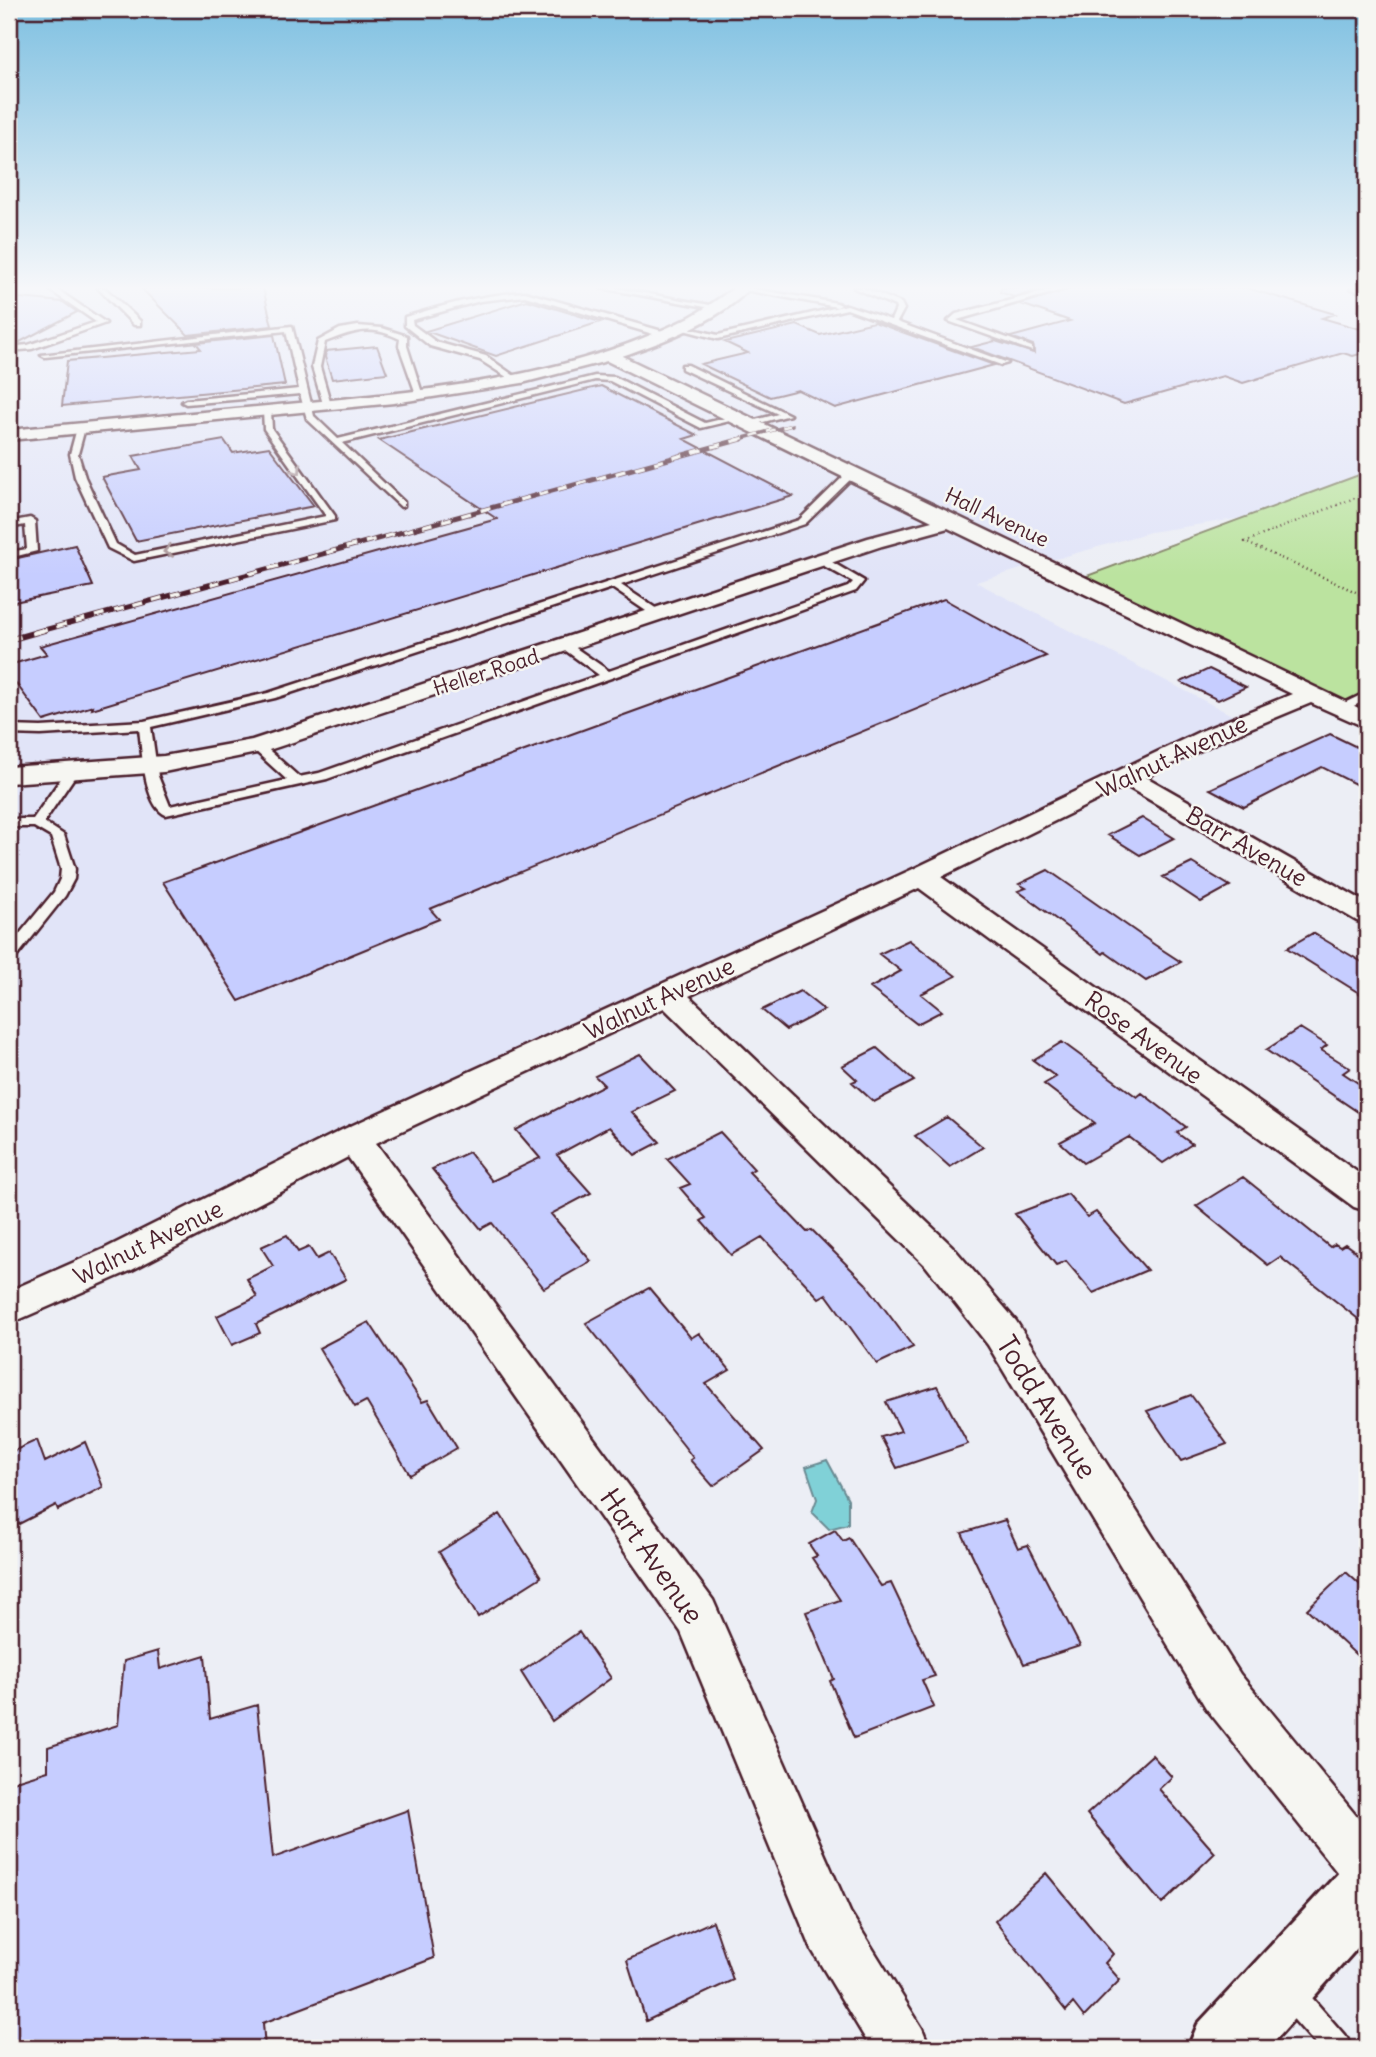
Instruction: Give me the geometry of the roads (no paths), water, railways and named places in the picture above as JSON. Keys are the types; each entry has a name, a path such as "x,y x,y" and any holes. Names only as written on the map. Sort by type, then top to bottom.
{"main road":[{"path":"1222,2048 1367,1889"}],"street":[{"path":"9,435 267,411 307,399 327,405 482,384"},
{"name":"Hall Avenue","path":"665,384 1367,721"},
{"name":"Heller Road","path":"9,775 149,766 257,746 821,561 953,521"},
{"name":"Walnut Avenue","path":"9,1308 117,1260 354,1139 921,876 1210,736 1327,701"},
{"name":"Barr Avenue","path":"1127,776 1367,915"},
{"name":"Rose Avenue","path":"921,876 1367,1198"},
{"name":"Todd Avenue","path":"668,993 939,1256 1002,1333 1223,1690 1367,1869"},
{"name":"Hart Avenue","path":"354,1139 697,1616 831,1931 902,2048"}],"lane":[{"path":"303,384 310,417 401,504"},
{"path":"321,384 327,405"},
{"path":"416,384 420,394"},
{"path":"336,442 571,384"},
{"path":"622,384 704,426 786,415 719,384"},
{"path":"186,402 307,399"},
{"path":"81,428 74,454 80,477 112,546 134,558 332,518 268,429 267,411"},
{"path":"9,730 41,731 144,725 271,696 802,522 851,474"},
{"path":"9,525 30,521 33,551 9,555"},
{"path":"144,725 149,744 149,766 157,795 166,811 298,783 852,589 859,581 821,561"},
{"path":"613,584 659,615"},
{"path":"566,646 608,676"},
{"path":"1327,701 1367,696"},
{"path":"257,746 298,783"},
{"path":"37,822 71,773"},
{"path":"9,823 37,822 57,835 68,869 60,893 9,957"},
{"path":"1281,1984 1336,2048"}],"water":[{"path":"827,1460 848,1499 848,1524 829,1529 812,1512 817,1499 806,1467"}],"railway":[{"path":"736,440 792,425"},
{"path":"37,632 742,439"},
{"path":"37,632 44,630"},
{"path":"9,640 37,632"}]}
